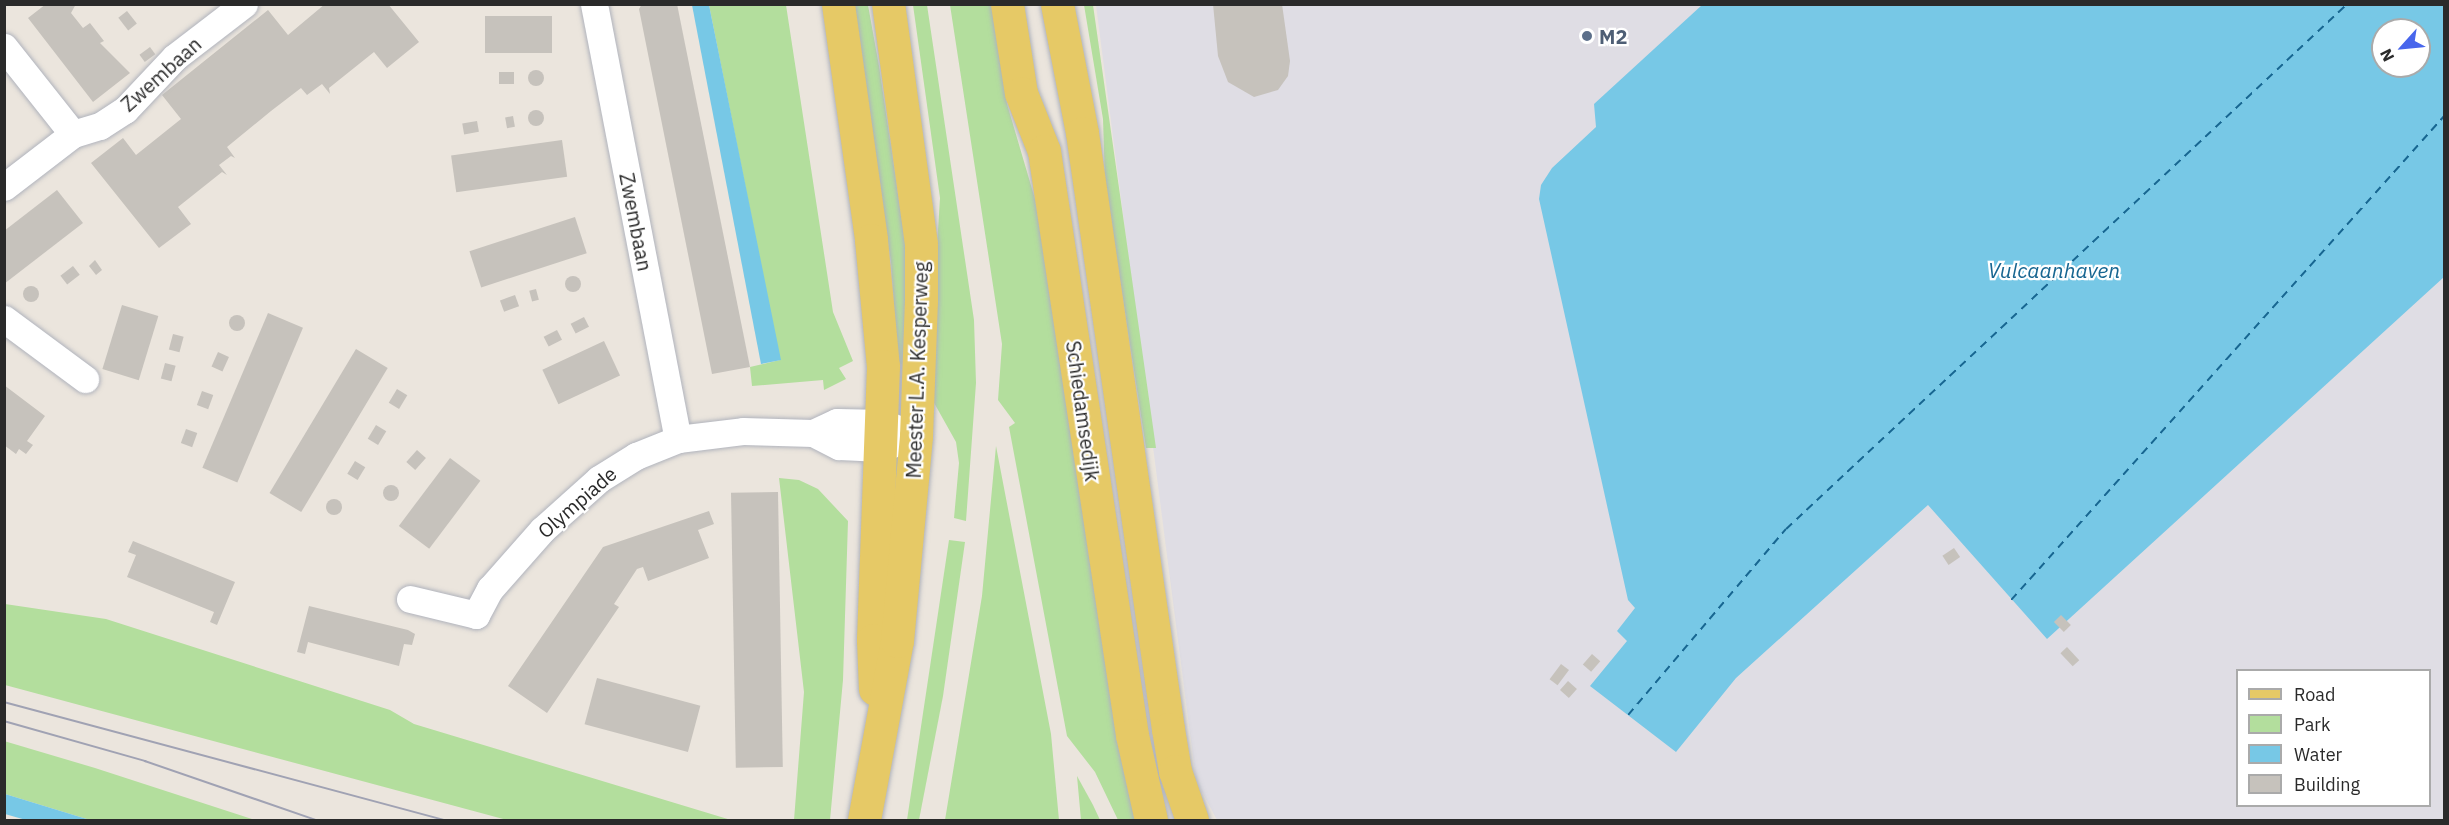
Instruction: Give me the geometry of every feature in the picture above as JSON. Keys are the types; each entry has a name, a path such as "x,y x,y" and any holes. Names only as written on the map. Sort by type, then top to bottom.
{"main road":[{"name":"Meester L.A. Kesperweg","path":"838,4 872,240 883,436 873,640 878,735"},
{"name":"Meester L.A. Kesperweg","path":"864,820 897,641 916,436 921,244 888,4"},
{"name":"Schiedamsedijk","path":"1007,4 1021,93 1044,151 1138,775 1151,820"},
{"name":"Schiedamsedijk","path":"1058,4 1082,133 1168,729 1175,771 1192,820"}],"street":[{"name":"Zwembaan","path":"4,187 73,134 100,126 125,110 176,57 244,4"},
{"name":"Zwembaan","path":"594,4 678,439"},
{"path":"4,47 73,134"},
{"path":"4,319 85,379"},
{"name":"Olympiade","path":"410,599 476,615 490,589 542,530 599,479 636,456 678,439 743,431 813,433 837,422 883,436 916,436"}],"shaded area":[{"path":"1096,5 2444,5 2444,820 1217,820 1196,780"}],"green space":[{"path":"709,5 786,5 833,312 853,361 839,368 846,379 824,390 823,380 752,386 750,367 780,360"},
{"path":"853,5 868,5 879,66 906,248 907,368 898,362 891,262"},
{"path":"913,5 927,5 974,320 976,383 966,521 954,518 959,463 956,442 928,392 940,198"},
{"path":"950,5 992,5 1007,104 1035,199 1142,820 1118,820 1095,772 1067,736 1009,427 1015,423 998,400 1002,344"},
{"path":"1084,5 1093,5 1156,448 1146,448 1105,182 1103,119"},
{"path":"996,446 1051,734 1059,820 945,820 982,596"},
{"path":"779,478 799,480 818,489 848,521 843,680 830,820 794,820 804,692"},
{"path":"949,540 965,542 943,696 919,820 907,820"},
{"path":"5,604 106,619 390,710 414,724 731,820 507,820 5,685"},
{"path":"4,741 255,820 90,820 5,794"},
{"path":"1077,776 1093,805 1100,820 1081,820"}],"water":[{"path":"692,5 709,5 781,360 761,364"},
{"name":"Vulcaanhaven","path":"1702,5 2444,5 2444,277 2047,639 1928,505 1736,678 1676,752 1590,686 1627,641 1617,631 1635,608 1628,600 1539,199 1541,185 1552,168 1596,127 1594,104"},
{"path":"5,794 90,820 26,820 5,814"}],"building":[{"path":"46,4 76,4 71,13 83,28 90,23 104,41 100,43 130,73 93,102 28,18"},
{"path":"325,4 388,4 419,42 387,68 374,52 329,88 330,94 322,84 307,95 301,88 271,111 227,147 235,158 231,156 219,165 227,175 222,172 178,207 191,224 159,248 91,163 123,138 136,155 181,119 162,95 268,10 288,35"},
{"path":"642,4 677,4 750,367 712,374 639,9"},
{"path":"1213,4 1282,4 1290,61 1288,76 1278,90 1254,97 1228,82 1218,56"},
{"path":"127,11 137,24 128,30 118,18"},
{"path":"485,16 552,16 552,53 485,53"},
{"path":"150,47 155,54 145,62 139,55"},
{"path":"536,70 544,78 536,86 528,78"},
{"path":"499,72 514,72 514,84 499,84"},
{"path":"536,110 544,118 536,126 528,118"},
{"path":"513,116 515,127 507,128 505,117"},
{"path":"477,121 479,132 464,134 462,124"},
{"path":"562,140 567,177 456,192 451,156"},
{"path":"57,190 83,223 4,284 4,231"},
{"path":"575,217 587,253 481,287 469,251"},
{"path":"95,260 102,270 96,275 89,266"},
{"path":"73,266 80,275 67,285 60,276"},
{"path":"573,276 581,284 573,292 565,284"},
{"path":"31,286 39,294 31,302 23,294"},
{"path":"536,289 539,300 532,301 529,291"},
{"path":"515,295 519,306 504,312 500,300"},
{"path":"122,305 158,316 139,380 102,369"},
{"path":"268,313 303,328 237,482 202,468"},
{"path":"237,315 245,323 237,331 229,323"},
{"path":"584,317 589,327 576,334 571,324"},
{"path":"557,330 562,340 549,347 544,337"},
{"path":"173,334 184,337 179,352 169,349"},
{"path":"604,341 620,375 558,404 542,370"},
{"path":"356,349 388,368 301,512 269,493"},
{"path":"218,352 229,357 222,371 211,367"},
{"path":"165,363 176,366 171,381 161,378"},
{"path":"4,385 45,416 27,441 33,445 26,454 19,449 16,454 4,445"},
{"path":"397,389 407,395 399,409 389,403"},
{"path":"202,391 213,395 208,409 197,405"},
{"path":"376,425 386,431 378,445 368,439"},
{"path":"186,429 197,433 192,447 181,443"},
{"path":"417,450 426,458 415,470 406,462"},
{"path":"450,458 480,481 429,549 399,526"},
{"path":"355,461 365,467 358,480 347,474"},
{"path":"391,485 399,493 391,501 383,493"},
{"path":"778,492 783,767 736,768 731,493"},
{"path":"334,499 342,507 334,515 326,507"},
{"path":"709,511 714,524 698,530 709,558 648,581 643,567 637,569 614,604 619,607 547,713 508,686 603,547"},
{"path":"133,541 235,582 217,625 210,622 214,612 127,577 136,555 128,552"},
{"path":"1954,548 1960,557 1949,565 1942,556"},
{"path":"309,606 408,630 415,634 412,645 404,644 399,666 308,642 305,654 297,652"},
{"path":"2061,615 2071,625 2064,632 2054,622"},
{"path":"2067,647 2079,660 2073,666 2060,653"},
{"path":"1592,654 1600,661 1591,672 1583,665"},
{"path":"1561,664 1569,670 1558,685 1550,679"},
{"path":"597,678 700,706 688,752 585,724"},
{"path":"1568,681 1577,689 1569,698 1560,690"}],"ferry route":[{"path":"1628,715 1786,529 2347,4"},
{"path":"2011,600 2444,116"}],"tram line":[{"path":"4,702 443,820"},
{"path":"4,721 145,761 316,820"}],"place":[{"name":"M2","path":"1587,36"}]}
